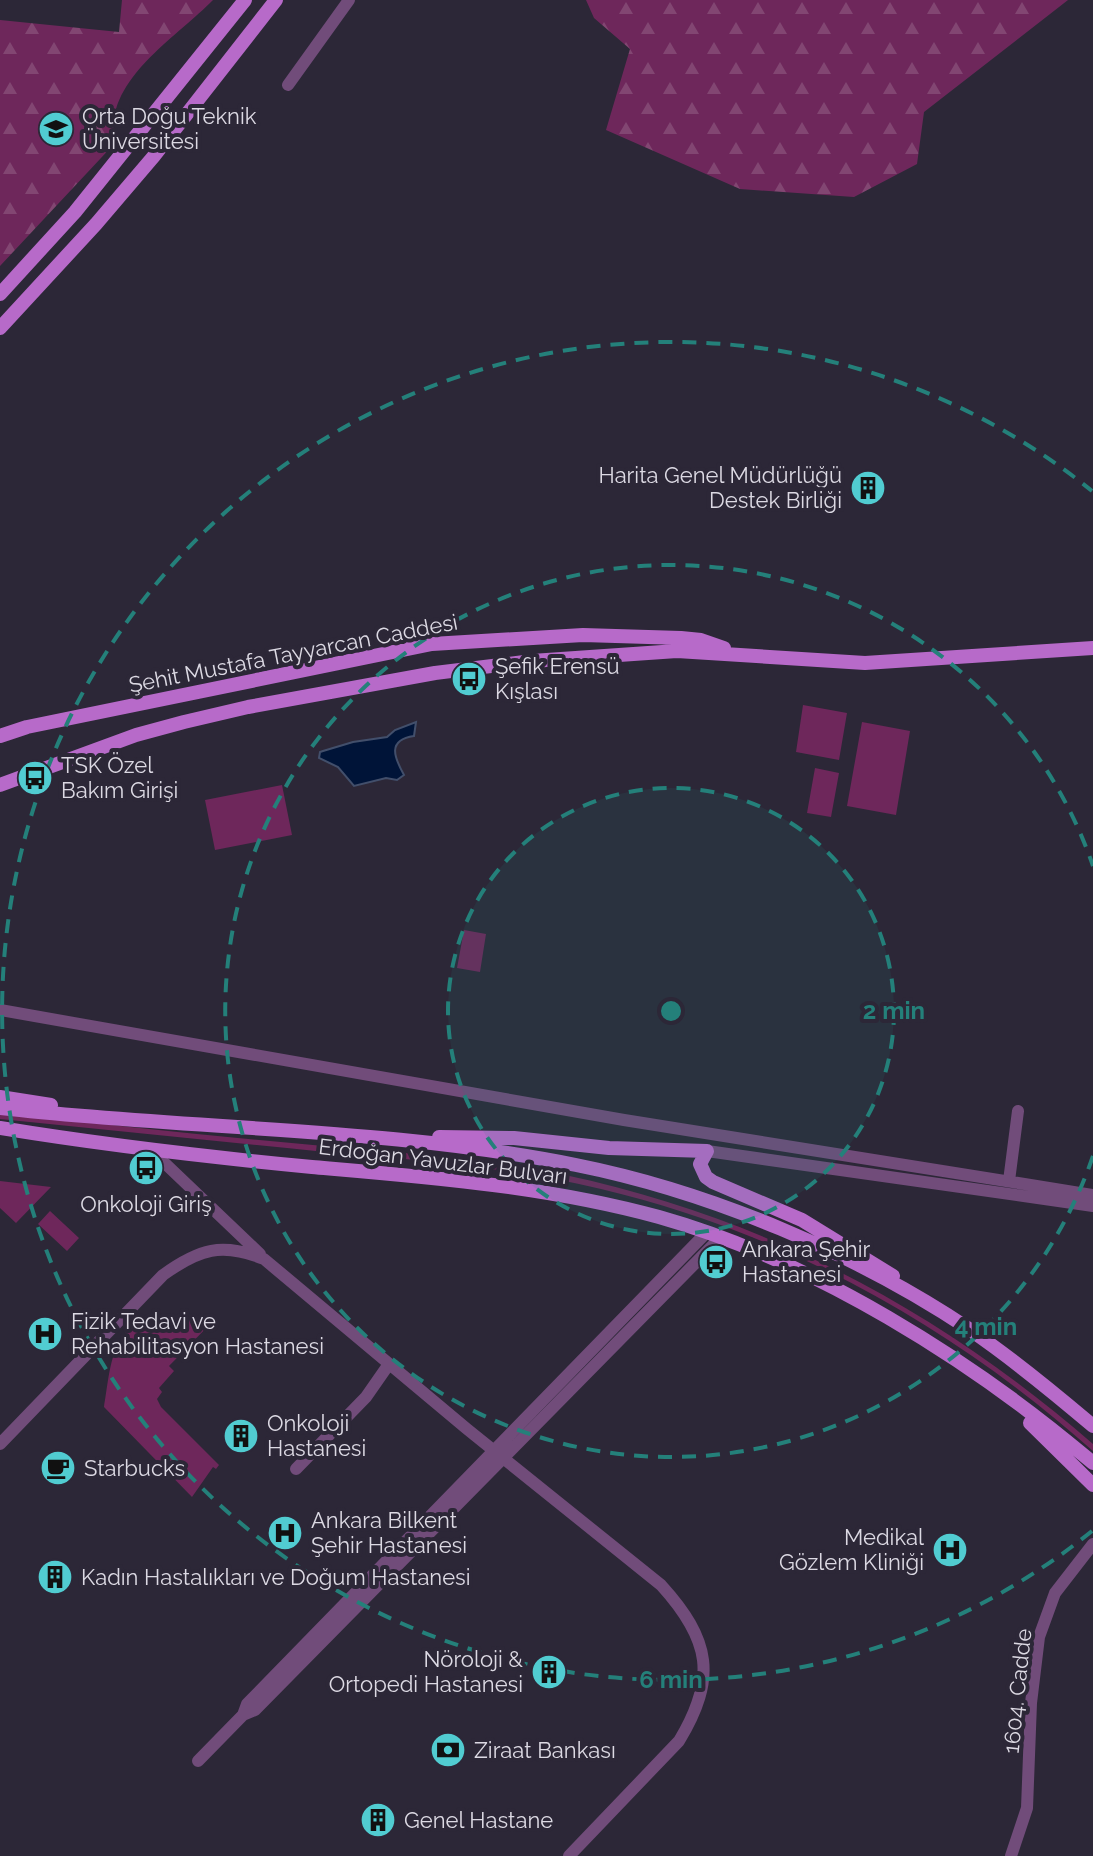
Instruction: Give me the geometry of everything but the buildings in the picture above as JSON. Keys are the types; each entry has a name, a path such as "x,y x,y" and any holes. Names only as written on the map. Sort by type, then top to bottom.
{"main road":[{"path":"0,294 75,212 245,0"},
{"path":"0,328 154,156 276,0"},
{"name":"Şehit Mustafa Tayyarcan Caddesi","path":"0,736 27,727 432,644 583,635 681,638 701,640 738,654"},
{"path":"432,644 435,673"},
{"name":"Şehit Mustafa Tayyarcan Caddesi","path":"0,785 136,735 184,722 263,704 435,673 532,661 677,651 865,663 1093,648"},
{"name":"Erdoğan Yavuzlar Bulvarı","path":"0,1097 146,1120"},
{"name":"Erdoğan Yavuzlar Bulvarı","path":"0,1108 367,1136 578,1165 680,1192 789,1233 827,1251 967,1328 1023,1368 1093,1426"},
{"name":"Erdoğan Yavuzlar Bulvarı","path":"3,1129 152,1151 521,1188 624,1208 713,1236 784,1264 847,1296 909,1331 1012,1401 1093,1463"},
{"path":"367,1136 514,1138 609,1148 707,1151 700,1164 701,1170 713,1182 788,1213 841,1242 967,1328"},
{"path":"1012,1401 1093,1485"}],"street":[{"path":"288,85 349,0"},
{"path":"0,1010 624,1120 1093,1195"},
{"path":"1009,1181 1018,1111"},
{"path":"152,1151 264,1259 661,1585 686,1613 703,1656 704,1678 700,1699 679,1741 569,1856"},
{"path":"707,1151 1093,1206"},
{"path":"198,1761 243,1715 247,1704 500,1455 713,1236"},
{"path":"0,1444 163,1275 187,1257 213,1250 244,1251 264,1259"},
{"path":"296,1469 366,1397 389,1364"},
{"name":"1604. Cadde","path":"1011,1856 1027,1808 1031,1703 1039,1637 1055,1593 1093,1544"}],"green space":[{"name":"Orta Doğu Teknik Üniversitesi","path":"122,0 213,0 162,46 130,81 119,100 114,121 115,143 0,266 0,20 119,32"},
{"path":"586,0 1068,0 924,112 917,164 854,197 740,189 606,130 630,49 594,18"},
{"path":"803,705 847,713 839,760 796,752"},
{"path":"862,722 910,731 896,815 847,806"},
{"path":"815,768 839,773 831,817 807,813"},
{"path":"282,785 292,835 215,850 205,800"},
{"path":"464,930 486,934 480,972 457,968"},
{"path":"0,1113 471,1160 565,1175 639,1193 711,1216 780,1244 847,1275 911,1311 974,1351 1034,1396 1093,1444 1093,1451 983,1363 863,1289 735,1230 669,1207 567,1181 498,1170 0,1119"},
{"path":"0,1181 51,1187 16,1223 0,1208"},
{"path":"50,1211 79,1238 67,1251 38,1224"},
{"path":"217,1317 169,1366 174,1371 159,1388 162,1392 157,1399 161,1407 219,1465 216,1469 213,1467 192,1497 104,1407 114,1354 127,1331 150,1318"}],"water":[{"path":"416,722 414,736 396,745 396,756 404,775 397,780 386,778 354,786 338,767 319,758 320,752 353,742 387,737 395,730"}],"place":[{"name":"Orta Doğu Teknik Üniversitesi","path":"56,129"},
{"name":"Harita Genel Müdürlüğü Destek Birliği","path":"868,488"},
{"name":"Şefik Erensü Kışlası","path":"469,679"},
{"name":"TSK Özel Bakım Girişi","path":"35,778"},
{"name":"Onkoloji Giriş","path":"146,1168"},
{"name":"Ankara Şehir Hastanesi","path":"716,1262"},
{"name":"Fizik Tedavi ve Rehabilitasyon Hastanesi","path":"45,1334"},
{"name":"Onkoloji Hastanesi","path":"241,1436"},
{"name":"Starbucks","path":"58,1468"},
{"name":"Ankara Bilkent Şehir Hastanesi","path":"285,1533"},
{"name":"Medikal Gözlem Kliniği","path":"950,1550"},
{"name":"Kadın Hastalıkları ve Doğum Hastanesi","path":"55,1577"},
{"name":"Nöroloji & Ortopedi Hastanesi","path":"549,1672"},
{"name":"Ziraat Bankası","path":"448,1750"},
{"name":"Genel Hastane","path":"378,1820"}]}
